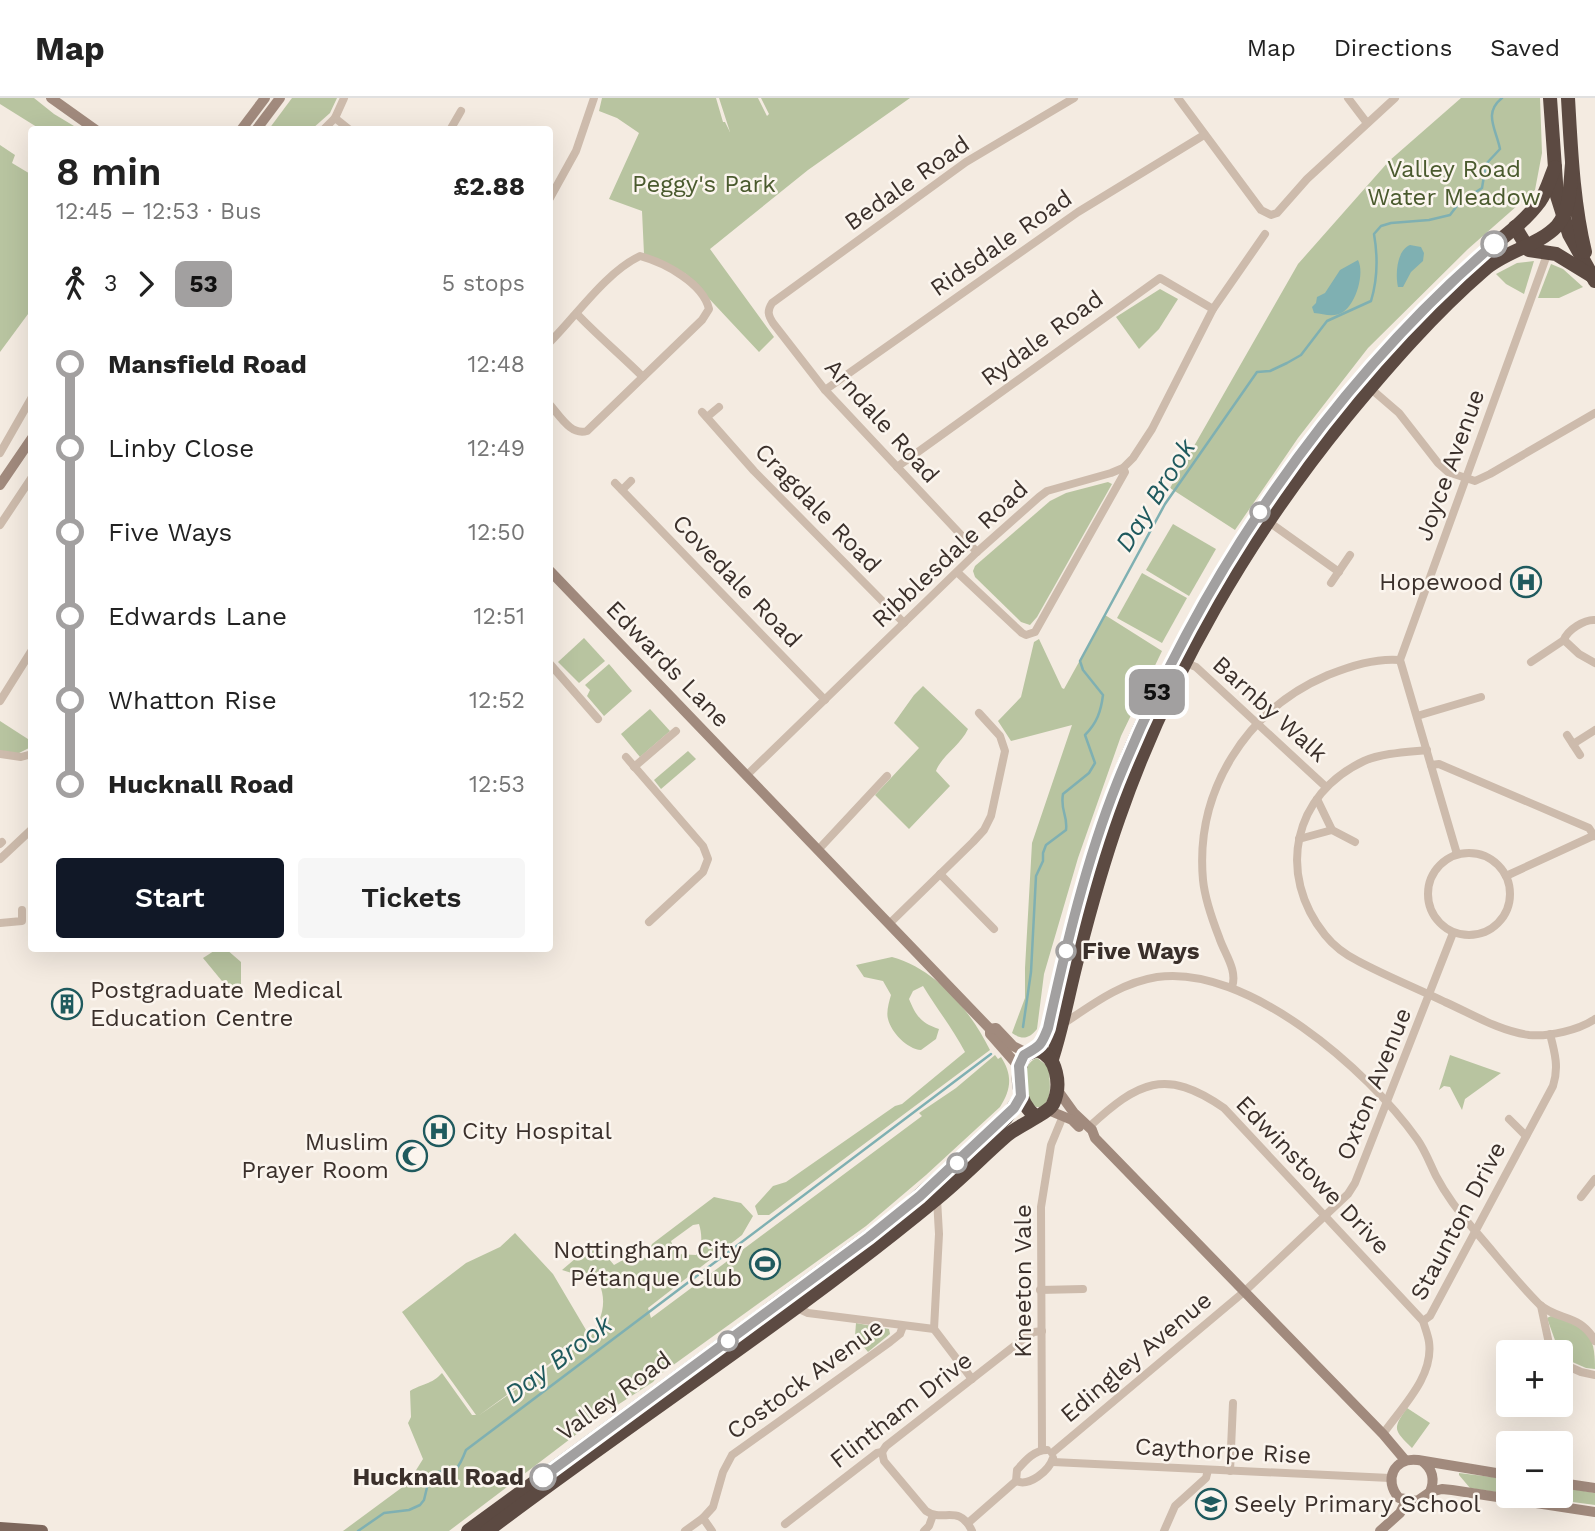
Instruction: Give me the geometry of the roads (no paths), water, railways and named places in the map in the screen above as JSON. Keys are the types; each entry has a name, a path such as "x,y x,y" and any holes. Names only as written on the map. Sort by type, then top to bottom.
{"highway":[{"path":"1549,98 1555,187 1567,212"},
{"path":"1568,98 1572,164 1567,212 1569,234 1593,276"},
{"path":"1264,518 1216,581 1170,665 1116,784 1086,880 1048,1028 1042,1044 1019,1066 1021,1096 1029,1111 1042,1113 1054,1101 1056,1088 1052,1059 1084,933 1118,818 1156,724 1264,518 1309,444 1365,384 1437,296 1517,226 1542,198 1555,167"},
{"path":"1517,226 1549,208 1567,212"},
{"path":"1365,384 1485,269 1546,234 1557,226 1567,212"},
{"path":"1517,226 1524,246 1529,250 1548,252 1563,258 1593,276"},
{"path":"1032,1052 1052,1059"},
{"name":"Valley Road","path":"488,1531 790,1302 920,1196 1006,1118 1021,1096"},
{"name":"Valley Road","path":"468,1531 790,1302 873,1250 937,1199 1005,1136 1042,1113"}],"main road":[{"path":"0,1528 43,1531"}],"street":[{"path":"51,98 90,126"},
{"path":"250,126 265,98"},
{"path":"251,126 280,98"},
{"path":"327,126 335,118 344,98"},
{"path":"553,192 576,150 594,98"},
{"name":"Bedale Road","path":"769,309 772,303 966,162 1074,98"},
{"path":"1178,98 1261,210 1271,215 1277,213 1307,179 1395,98"},
{"path":"1348,98 1367,122"},
{"path":"452,126 461,111"},
{"path":"335,118 345,126"},
{"name":"Ridsdale Road","path":"825,390 1078,212 1205,135"},
{"path":"957,572 1022,633 1026,635 1035,632 1125,472 1123,468 1152,429 1213,309 1265,234"},
{"name":"Joyce Avenue","path":"1401,660 1548,252"},
{"path":"553,339 585,303 630,261 640,256 691,282 707,301 709,309 708,314 587,431 574,431 553,408"},
{"name":"Rydale Road","path":"897,467 1160,278 1213,309"},
{"name":"Arndale Road","path":"769,309 769,316 825,390 977,552"},
{"path":"577,314 601,340 643,377"},
{"path":"1365,384 1399,413 1448,472 1475,481 1595,413"},
{"path":"0,453 28,404"},
{"name":"Cragdale Road","path":"719,407 705,415 754,471 904,623"},
{"path":"0,485 28,444"},
{"name":"Ribblesdale Road","path":"746,776 977,552 1047,491 1123,468"},
{"path":"622,490 631,481"},
{"path":"0,525 28,483"},
{"name":"Covedale Road","path":"615,483 825,699"},
{"path":"1264,518 1339,572"},
{"path":"1331,583 1350,555"},
{"name":"Edwards Lane","path":"553,574 990,1029 990,1034 1019,1066"},
{"path":"1531,662 1564,640 1566,634 1589,620 1595,620"},
{"path":"1564,640 1579,654 1595,663"},
{"path":"0,701 28,656"},
{"path":"1232,987 1234,974 1206,899 1202,856 1208,815 1223,773 1251,728 1292,694 1321,678 1362,663 1401,660 1457,854"},
{"name":"Barnby Walk","path":"1186,663 1196,667 1326,787"},
{"path":"553,668 598,719"},
{"path":"576,695 583,688"},
{"path":"1417,716 1481,697"},
{"path":"888,924 984,830 991,816 1005,751 1000,736 979,713"},
{"path":"978,729 987,722"},
{"path":"1573,744 1595,730"},
{"path":"634,767 676,731"},
{"path":"1567,735 1580,755"},
{"path":"1427,750 1366,760 1342,774 1326,787 1317,799 1305,818 1299,839 1297,865 1301,892 1312,916 1326,937 1358,961 1516,1033 1550,1034 1587,1024 1595,1018"},
{"path":"0,754 21,757 28,755"},
{"path":"626,757 703,846 708,859 703,872 649,922"},
{"path":"1431,765 1439,764 1526,800 1589,828 1595,835 1506,877"},
{"path":"818,850 887,776"},
{"path":"1317,799 1332,830 1355,842"},
{"path":"1299,839 1332,830"},
{"path":"0,859 28,833"},
{"path":"1476,853 1485,856 1501,868 1510,888 1506,913 1499,923 1478,935 1453,933 1444,928 1431,912 1427,890 1430,878 1437,868 1457,854 1476,853"},
{"path":"940,874 991,926 980,931"},
{"path":"0,923 22,921 22,910"},
{"name":"Oxton Avenue","path":"1245,1291 1348,1194 1355,1183 1453,933"},
{"path":"1063,1024 1114,990 1155,977 1171,976 1202,978 1232,987 1291,1020 1377,1089 1388,1101 1419,1141 1452,1203 1541,1306 1587,1327 1595,1341"},
{"name":"Edwards Lane","path":"990,1029 996,1028 1013,1046 1032,1052"},
{"name":"Staunton Drive","path":"1383,1434 1421,1380 1428,1362 1429,1344 1423,1321 1430,1316 1553,1086 1557,1062 1550,1034"},
{"name":"Edwinstowe Drive","path":"1089,1127 1113,1104 1132,1092 1148,1086 1169,1084 1188,1087 1224,1108 1423,1321"},
{"path":"1056,1088 1095,1138 1383,1434 1405,1460"},
{"path":"1042,1113 1072,1120 1086,1134 1095,1138"},
{"name":"Kneeton Vale","path":"1042,1450 1041,1206 1051,1145 1063,1116"},
{"name":"Staunton Drive","path":"1509,1119 1526,1136"},
{"path":"1590,1205 1579,1196 1595,1180"},
{"path":"937,1199 939,1234 934,1329 972,1379"},
{"path":"1041,1290 1083,1289"},
{"name":"Edingley Avenue","path":"1016,1481 1022,1484 1029,1482 1052,1457 1245,1291"},
{"path":"790,1302 808,1313 934,1329"},
{"path":"1541,1306 1548,1340"},
{"name":"Costock Avenue","path":"685,1531 713,1507 723,1472 732,1455 890,1342 900,1334 903,1326"},
{"name":"Flintham Drive","path":"785,1524 877,1453 882,1452 886,1446 1027,1336 1042,1331"},
{"path":"1573,1368 1595,1375"},
{"path":"1230,1471 1233,1403"},
{"name":"Edingley Avenue","path":"970,1527 1016,1481 1017,1470 1042,1450 1052,1457"},
{"path":"882,1452 884,1461 926,1511 933,1515 955,1514 970,1527"},
{"name":"Caythorpe Rise","path":"1052,1457 1208,1470 1390,1478"},
{"path":"1496,1473 1405,1460 1393,1469 1390,1478 1395,1495 1406,1501 1417,1501 1430,1492 1442,1489 1595,1512"},
{"path":"1422,1461 1433,1476 1430,1492"},
{"path":"1164,1531 1175,1506 1206,1478 1208,1470"},
{"path":"1573,1485 1595,1488"},
{"path":"1380,1531 1394,1519 1406,1501"},
{"path":"924,1531 933,1515"},
{"path":"703,1518 712,1531"}],"water":[{"path":"1410,245 1421,247 1424,253 1423,261 1411,272 1403,287 1398,287 1398,263 1402,252"},
{"path":"1358,260 1360,280 1348,308 1336,315 1314,313 1312,307 1317,297 1325,293 1340,270"}],"waterway":[{"name":"Day Brook","path":"1023,1027 1031,972 1036,876 1046,845 1066,830 1063,794 1089,773 1095,763 1085,735 1098,717 1103,695 1083,670 1080,661 1165,504 1257,372 1270,371 1301,355 1327,321 1371,301 1377,267 1374,234 1381,226 1391,223 1429,220 1450,215 1459,203 1482,188 1486,164 1500,149 1492,115 1493,109 1502,98"},
{"name":"Day Brook","path":"358,1531 384,1513 409,1510 420,1505 424,1500 430,1475 455,1470 466,1450 991,1054"}],"place":[{"name":"Hopewood","path":"1526,582"},
{"name":"Five Ways","path":"1066,951"},
{"name":"Postgraduate Medical Education Centre","path":"67,1004"},
{"name":"City Hospital","path":"439,1131"},
{"name":"Muslim Prayer Room","path":"412,1156"},
{"name":"Nottingham City Pétanque Club","path":"765,1264"},
{"name":"Hucknall Road","path":"543,1477"},
{"name":"Seely Primary School","path":"1211,1504"}],"park label":[{"name":"Valley Road Water Meadow","path":"1454,183"},
{"name":"Peggy's Park","path":"704,184"}]}
